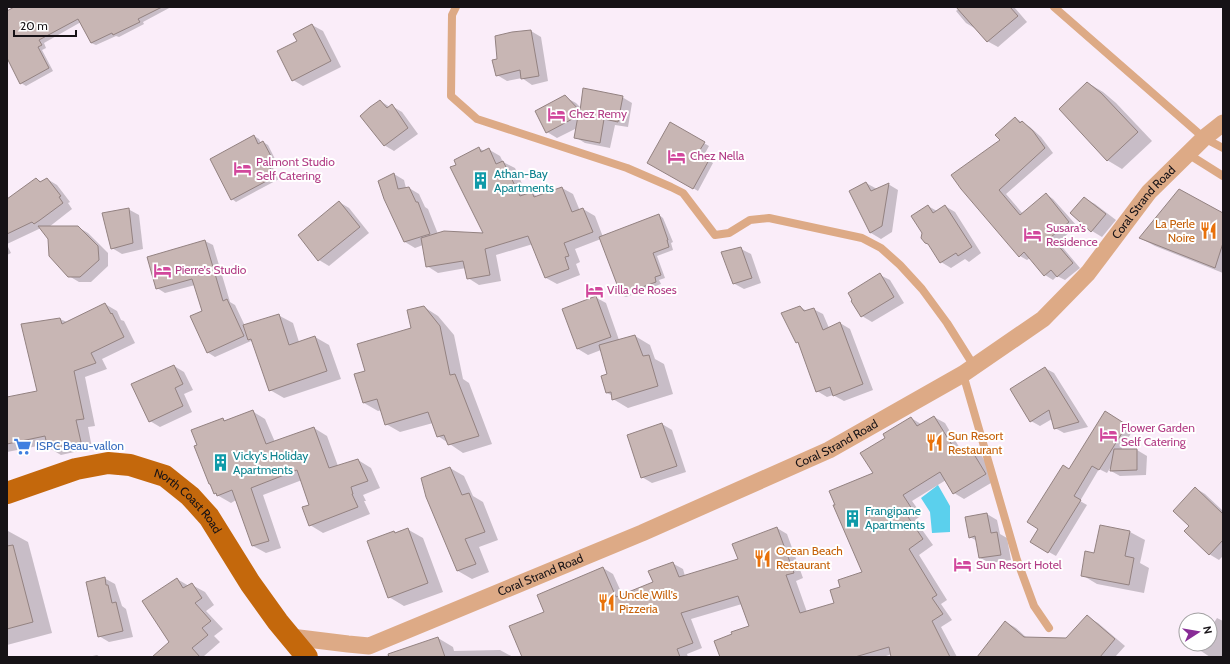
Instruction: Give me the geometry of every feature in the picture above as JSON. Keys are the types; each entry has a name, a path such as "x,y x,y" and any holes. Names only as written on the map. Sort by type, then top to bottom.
{"main road":[{"name":"North Coast Road","path":"7,493 76,469 108,463 130,465 165,476 190,496 209,517 250,583 290,637 308,657"}],"street":[{"name":"Coral Strand Road","path":"290,637 348,644 365,651 642,534 829,450 968,370 1043,319 1088,273 1149,192 1204,138 1223,123"}],"lane":[{"path":"456,7 452,15 451,96 477,118 627,168 671,187 683,193 715,235 729,233 750,220 769,218 862,238 881,248 900,264 922,288 947,323 968,370 1017,560 1034,606 1049,628"},
{"path":"1054,7 1204,138 1223,148"},
{"path":"1188,154 1223,176"}],"water":[{"path":"938,485 950,506 950,532 932,533 930,512 921,498"}],"building":[{"path":"14,7 162,7 138,19 140,22 113,35 112,33 91,43 78,19 39,40 42,45 38,47 49,68 20,84 7,58 7,11"},
{"path":"956,7 1010,7 1018,16 987,42"},
{"path":"312,24 331,61 292,81 277,51 297,41 293,34"},
{"path":"531,30 539,76 521,79 520,70 496,76 492,60 497,59 495,36"},
{"path":"1087,82 1101,93 1138,132 1107,161 1059,109"},
{"path":"583,88 623,96 618,122 604,119 600,143 574,138 578,116 546,133 535,111 565,95 580,111"},
{"path":"380,100 387,108 392,104 408,128 384,146 360,116"},
{"path":"1015,117 1020,123 1022,121 1033,131 1045,148 999,190 1020,215 1046,193 1069,222 1051,237 1073,263 1057,277 1051,270 1044,276 1024,252 1019,257 961,189 951,175 1000,140 995,135"},
{"name":"Chez Nella","path":"670,122 705,142 698,153 709,160 693,189 647,163"},
{"name":"Palmont Studio Self Catering","path":"254,135 258,144 263,141 272,158 267,161 274,177 231,200 210,159"},
{"path":"479,147 481,152 489,148 496,164 503,161 520,196 532,192 534,197 562,187 572,212 583,208 593,232 564,243 569,256 565,257 569,269 545,278 528,236 485,249 490,275 467,279 463,261 426,267 421,238 444,231 483,233 450,167 456,165 454,160"},
{"path":"394,173 398,189 409,187 416,202 418,202 430,234 404,242 384,199 378,181"},
{"path":"36,178 40,182 47,178 61,196 59,197 63,203 34,224 32,222 7,234 7,199"},
{"path":"866,182 871,191 889,183 882,226 870,233 849,191"},
{"path":"1179,189 1223,213 1223,243 1215,268 1139,238"},
{"path":"1084,197 1106,214 1091,232 1070,213"},
{"path":"339,201 360,227 318,261 298,235"},
{"path":"928,205 933,213 945,205 972,247 958,256 956,253 940,263 928,244 921,238 922,233 911,216"},
{"path":"129,208 133,243 111,249 102,213"},
{"path":"659,214 669,247 653,253 661,275 655,277 656,282 621,295 599,237"},
{"path":"38,226 78,226 98,246 99,260 80,277 68,277 49,256 48,239"},
{"path":"205,240 223,301 227,299 244,336 207,353 190,316 202,311 192,279 156,289 147,257"},
{"path":"741,247 752,278 733,284 721,252"},
{"path":"880,273 894,297 861,317 848,293"},
{"path":"596,296 611,337 577,349 562,309"},
{"path":"105,303 111,314 112,313 124,337 91,353 96,363 74,371 84,419 76,420 81,442 48,449 45,436 7,444 7,397 37,391 21,324 60,318 62,324"},
{"path":"424,306 440,326 450,375 455,374 479,436 448,445 444,435 437,437 428,412 385,425 377,399 363,403 354,374 365,371 357,344 411,328 407,310"},
{"path":"800,306 804,311 814,308 823,330 840,322 863,384 833,396 830,387 816,392 798,342 796,343 781,313"},
{"path":"279,314 289,345 315,336 327,371 269,391 251,339 248,340 243,325"},
{"path":"635,335 643,356 649,355 658,386 612,400 611,392 606,393 601,376 607,374 599,345"},
{"path":"174,365 183,384 175,388 183,406 149,422 131,384"},
{"path":"1045,367 1079,422 1054,429 1049,410 1030,422 1010,389"},
{"path":"253,410 266,444 314,427 329,468 358,459 368,481 351,487 352,494 358,507 309,526 302,507 309,505 297,470 251,488 269,541 252,546 232,490 217,496 216,493 214,494 194,446 197,445 191,430 223,418 224,421"},
{"path":"1105,411 1127,425 1099,470 1092,466 1074,496 1081,500 1048,553 1030,542 1038,529 1027,522 1063,465 1069,469"},
{"path":"934,416 957,453 969,446 986,474 953,494 940,472 903,495 912,509 906,514 923,539 909,549 937,595 932,598 943,614 932,621 950,657 891,657 889,647 855,657 720,657 714,641 732,634 731,632 749,626 738,596 681,613 693,643 677,649 680,657 522,657 509,626 544,612 537,595 603,567 616,597 653,582 648,571 673,562 679,577 738,559 732,544 777,527 794,573 786,575 800,613 834,603 830,590 840,587 838,580 862,572 833,505 835,505 829,491 873,473 860,453 885,438 883,434 911,417 917,426"},
{"path":"662,423 677,466 641,478 627,435"},
{"path":"1114,449 1137,449 1137,470 1110,471"},
{"path":"450,467 462,495 469,493 485,532 465,539 476,564 457,571 426,497 421,478"},
{"path":"1195,487 1223,514 1223,540 1209,555 1184,531 1189,526 1173,511"},
{"path":"987,513 991,533 997,532 1001,555 979,558 975,536 969,538 965,517"},
{"path":"1100,525 1130,531 1125,556 1134,558 1129,585 1081,576 1085,551 1094,553"},
{"path":"408,528 428,583 388,598 367,541 394,531 395,533"},
{"path":"13,545 33,622 7,629 7,546"},
{"path":"105,577 112,603 116,602 123,631 98,637 86,582"},
{"path":"177,578 183,588 192,583 202,598 195,603 211,621 202,628 208,635 192,648 200,657 152,657 169,642 142,601"},
{"path":"1087,615 1115,639 1100,657 977,657 1005,621 1024,637 1066,638"},
{"path":"438,637 445,657 389,657 388,654"}],"place":[{"name":"Chez Remy","path":"556,114"},
{"name":"Chez Nella","path":"677,156"},
{"name":"Palmont Studio Self Catering","path":"243,169"},
{"name":"Athan-Bay Apartments","path":"481,181"},
{"name":"La Perle Noire","path":"1208,231"},
{"name":"Susara's Residence","path":"1033,235"},
{"name":"Pierre's Studio","path":"162,270"},
{"name":"Villa de Roses","path":"594,290"},
{"name":"Flower Garden Self Catering","path":"1108,435"},
{"name":"Sun Resort Restaurant","path":"935,443"},
{"name":"ISPC Beau-vallon","path":"23,446"},
{"name":"Vicky's Holiday Apartments","path":"220,463"},
{"name":"Frangipane Apartments","path":"852,518"},
{"name":"Ocean Beach Restaurant","path":"763,558"},
{"name":"Sun Resort Hotel","path":"963,565"},
{"name":"Uncle Will's Pizzeria","path":"606,602"}]}
